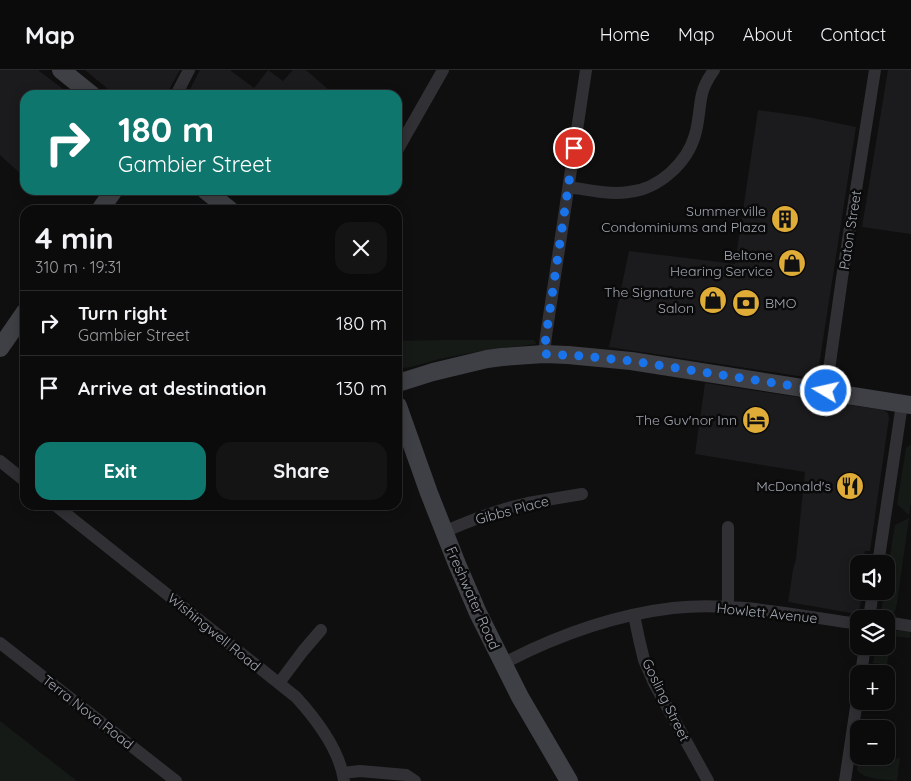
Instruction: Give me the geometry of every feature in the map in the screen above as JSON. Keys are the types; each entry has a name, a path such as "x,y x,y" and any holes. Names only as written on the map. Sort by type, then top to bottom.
{"main road":[{"path":"61,70 86,90"},
{"path":"211,195 224,205"},
{"path":"0,348 20,319"},
{"path":"402,382 469,363 502,357 544,354 588,356 631,361 907,405"},
{"name":"Freshwater Road","path":"402,417 444,532 478,613 520,696 569,781"}],"street":[{"path":"179,90 189,70"},
{"path":"402,142 443,70"},
{"path":"544,354 586,70"},
{"path":"569,186 611,192 628,192 647,188 667,176 690,148 695,137 702,94 714,70"},
{"name":"Paton Street","path":"826,391 875,70"},
{"path":"880,555 907,405"},
{"path":"0,461 20,477"},
{"name":"Gibbs Place","path":"444,532 513,507 582,494"},
{"name":"Wishingwell Road","path":"61,510 296,697 312,715 331,745 343,777"},
{"path":"728,526 728,607"},
{"name":"Howlett Avenue","path":"504,663 556,639 602,623 634,614 674,608 728,607 850,623"},
{"name":"Gosling Street","path":"634,614 644,660 654,683 708,781"},
{"path":"895,623 911,626"},
{"path":"279,683 321,630"},
{"name":"Terra Nova Road","path":"0,643 176,781"},
{"path":"848,781 856,710"},
{"path":"343,777 360,771 406,775 415,781"}],"shaded area":[{"path":"0,70 38,70 64,90 20,90 20,173 0,155"},
{"path":"85,70 180,70 169,90 109,90"},
{"path":"200,70 230,70 254,88 268,70 283,81 293,70 306,70 329,90 190,90"},
{"path":"888,70 911,70 911,234 862,227"},
{"path":"758,110 808,117 856,127 817,375 812,378 609,347 629,251 735,264"},
{"path":"533,340 536,344 481,351 404,368 402,368 402,341"},
{"path":"705,383 883,410 888,413 889,418 870,551 865,551 864,555 850,555 850,600 861,600 859,610 850,610 850,613 788,602 796,559 805,472 695,454"},
{"path":"911,444 911,501 909,515 897,504 906,448"},
{"path":"909,518 896,609 881,610 883,600 895,600 895,555 890,555 895,525"},
{"path":"895,630 910,632 910,638 895,636"},
{"path":"874,655 888,655 887,665 873,663"},
{"path":"0,721 77,781 0,781"},
{"path":"900,758 897,781 865,776 857,770 858,765 895,765 895,759"}],"place":[{"name":"Summerville Condominiums and Plaza","path":"785,219"},
{"name":"Beltone Hearing Service","path":"792,263"},
{"name":"The Signature Salon","path":"713,300"},
{"name":"BMO","path":"746,303"},
{"name":"The Guv'nor Inn","path":"756,420"},
{"name":"McDonald's","path":"850,486"}],"route":[{"path":"574,148 544,354 631,361 826,391"}]}
